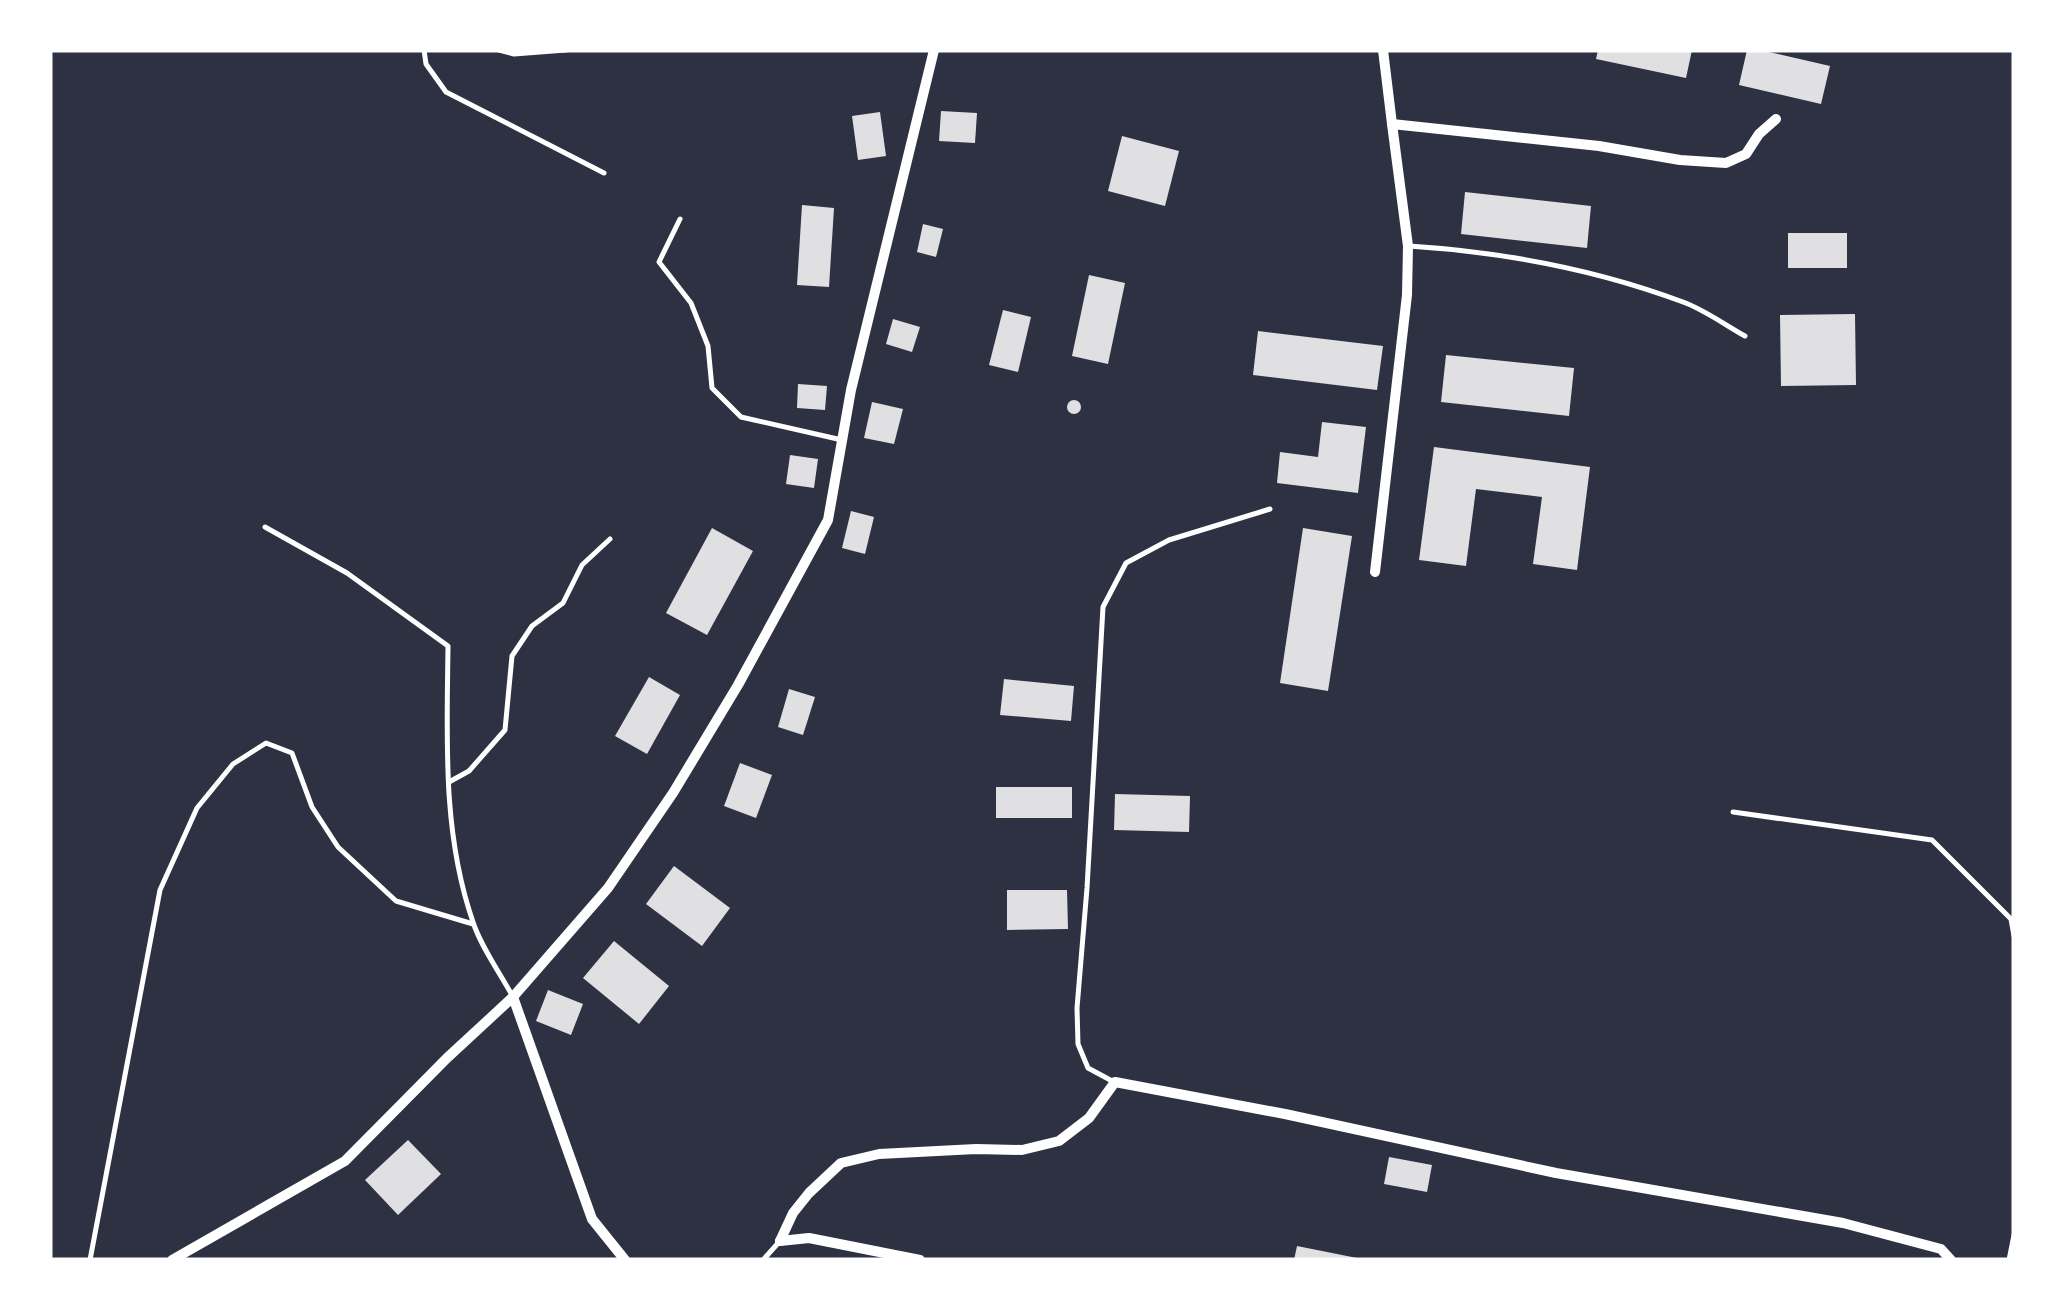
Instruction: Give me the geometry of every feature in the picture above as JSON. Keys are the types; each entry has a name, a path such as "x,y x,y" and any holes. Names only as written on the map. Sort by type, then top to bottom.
{"street":[{"path":"172,1260 345,1161 513,997 608,888 673,793 738,685 828,520 851,390 934,50"},
{"path":"1375,572 1408,246 1383,50"},
{"path":"1392,124 1726,164 1746,154 1759,134 1776,119"},
{"path":"513,997 592,1220 624,1260"},
{"path":"780,1241 793,1213 841,1163 879,1154 1022,1150 1059,1141 1090,1118 1114,1082 1285,1114 1556,1173 1843,1223 1941,1249 1950,1260"},
{"path":"780,1241 810,1238 920,1260"}],"lane":[{"path":"424,50 426,64 446,92 604,173"},
{"path":"499,50 514,54 566,50"},
{"path":"680,219 659,262 691,304 708,346 712,388 741,417 842,440"},
{"path":"1408,246 1561,265 1686,303 1745,336"},
{"path":"1114,1082 1088,1068 1078,1044 1077,1008 1103,607 1126,563 1169,540 1270,510"},
{"path":"265,527 346,574 448,646 446,760 454,846 473,924 513,997"},
{"path":"448,782 469,771 506,730 512,656 532,626 563,603 582,565 610,540"},
{"path":"90,1260 160,890 197,808 233,764 266,743 292,753 312,806 338,846 396,901 473,924"},
{"path":"1733,812 1932,840 2012,919 2014,936"},
{"path":"2009,1260 2014,1235"},
{"path":"763,1260 780,1241"}],"building":[{"path":"1598,50 1692,50 1686,78 1596,59"},
{"path":"1747,50 1830,66 1821,104 1739,85"},
{"path":"941,111 977,113 975,143 939,141"},
{"path":"880,112 886,156 858,160 852,116"},
{"path":"1122,136 1179,151 1165,206 1108,191"},
{"path":"1465,192 1591,206 1587,248 1461,234"},
{"path":"802,205 834,208 829,287 797,285"},
{"path":"923,224 943,229 936,257 917,252"},
{"path":"1788,233 1847,233 1847,268 1788,268"},
{"path":"1089,275 1125,283 1108,364 1072,356"},
{"path":"1003,310 1031,317 1018,372 989,365"},
{"path":"1855,314 1856,385 1781,386 1780,315"},
{"path":"893,319 920,327 912,352 886,344"},
{"path":"1258,331 1383,346 1377,390 1253,375"},
{"path":"1446,355 1574,368 1569,416 1441,402"},
{"path":"798,384 827,386 825,410 797,408"},
{"path":"1074,400 1081,407 1074,414 1067,407"},
{"path":"872,402 903,409 894,444 864,438"},
{"path":"1322,422 1366,427 1358,493 1277,483 1280,452 1318,457"},
{"path":"1434,447 1590,467 1577,570 1533,564 1542,497 1476,489 1466,566 1419,560"},
{"path":"790,455 818,459 814,488 786,484"},
{"path":"851,511 874,517 865,554 842,548"},
{"path":"712,528 753,551 707,635 666,613"},
{"path":"1303,528 1352,536 1328,691 1280,683"},
{"path":"649,677 680,695 647,754 615,736"},
{"path":"1004,679 1074,686 1071,721 1000,715"},
{"path":"789,689 815,697 803,735 778,727"},
{"path":"740,763 772,775 756,818 724,806"},
{"path":"996,787 1072,787 1072,818 996,818"},
{"path":"1115,794 1190,796 1189,832 1114,830"},
{"path":"674,866 730,908 702,946 646,904"},
{"path":"1007,890 1067,890 1068,929 1007,930"},
{"path":"614,941 669,986 639,1024 583,978"},
{"path":"548,990 583,1004 571,1035 536,1021"},
{"path":"408,1140 441,1174 398,1215 365,1180"},
{"path":"1389,1157 1432,1165 1427,1192 1384,1184"},
{"path":"1297,1246 1357,1258 1357,1260 1294,1260"}]}
